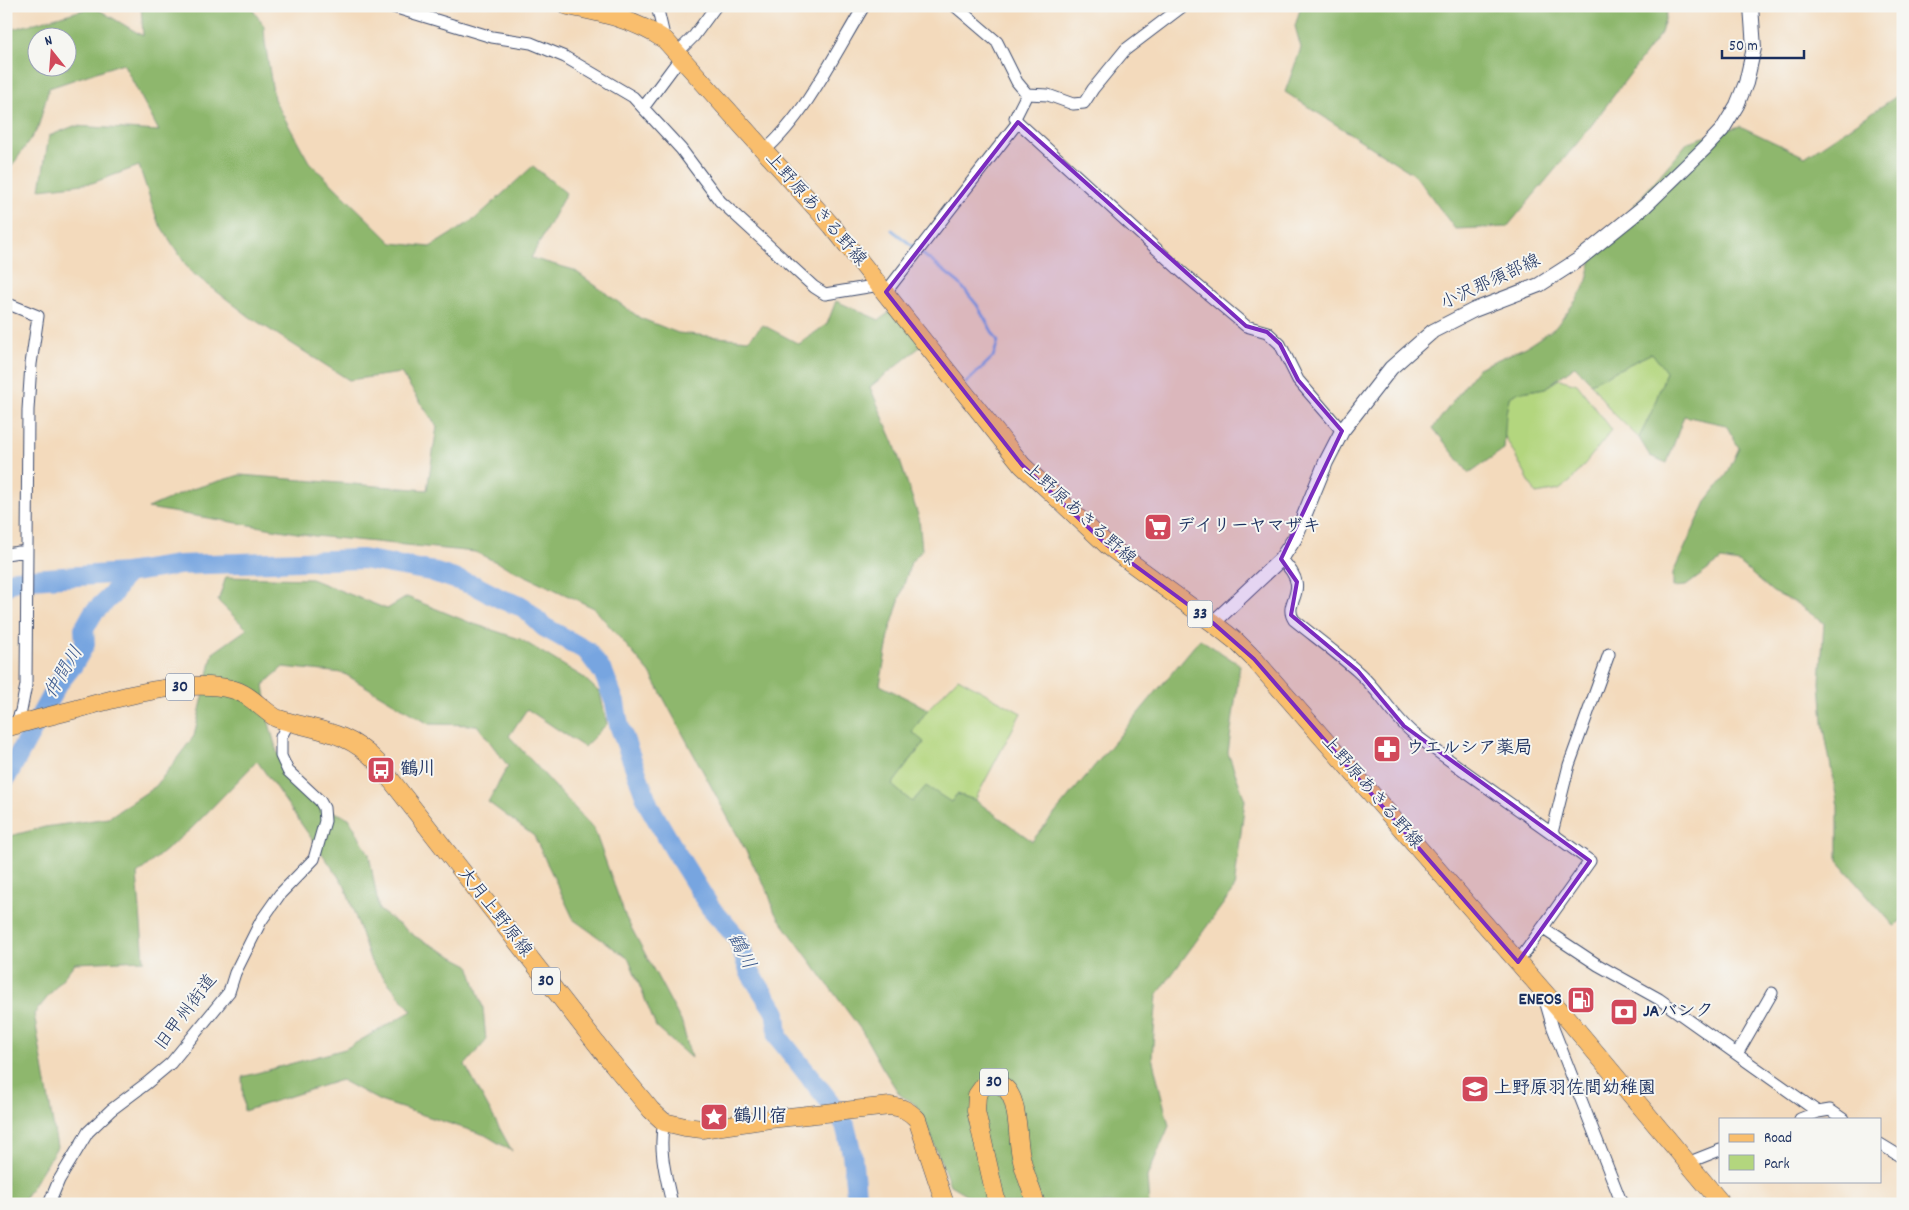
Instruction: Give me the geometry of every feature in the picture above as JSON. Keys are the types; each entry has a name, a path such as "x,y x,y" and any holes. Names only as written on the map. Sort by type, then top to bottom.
{"main road":[{"name":"上野原あきる野線","path":"568,6 636,23 665,40 832,226 1022,464 1107,546 1213,623 1237,642 1254,659 1571,1023 1722,1204"},
{"name":"大月上野原線","path":"15,726 125,696 177,688 221,687 243,693 266,712 289,722 344,736 367,751 385,772 602,1052 651,1110 664,1122"},
{"name":"30","path":"996,1204 976,1111 977,1094 985,1084 994,1082 1011,1094 1020,1155 1036,1204"},
{"path":"664,1122 685,1127 702,1128 890,1106 900,1107 908,1111 917,1120 944,1204"}],"street":[{"path":"390,6 492,37 531,43 565,57 633,97 681,149 720,201 814,287 825,294 883,289 918,250 1018,122"},
{"path":"657,6 665,40"},
{"path":"643,108 679,55 716,6"},
{"path":"764,151 780,138 794,118 864,6"},
{"path":"955,6 998,42 1017,82 1027,94 1048,95 1073,104 1084,104 1093,89 1124,50 1183,6"},
{"name":"小沢那須部線","path":"1213,623 1281,560 1295,538 1326,462 1342,431 1391,368 1433,331 1474,310 1539,285 1578,260 1645,206 1722,130 1737,105 1746,83 1754,48 1751,6"},
{"path":"1027,94 1015,118 1018,122 1185,275 1246,326 1267,332 1280,344 1298,380 1342,431"},
{"path":"6,303 38,316 30,364 26,552 27,671 21,712 15,726"},
{"path":"6,554 26,552"},
{"path":"1281,560 1290,568 1297,582 1298,589 1290,609 1294,620 1358,671 1404,726 1490,791 1590,861 1518,962"},
{"path":"1552,833 1569,765 1609,654"},
{"name":"旧甲州街道","path":"49,1204 63,1172 88,1132 111,1110 171,1063 229,992 238,964 261,921 280,894 314,859 325,821 324,808 320,801 288,771 281,756 281,737 289,722"},
{"path":"1542,928 1618,977 1659,999 1818,1112"},
{"path":"1543,993 1553,1028 1622,1204"},
{"path":"1737,1054 1772,993"},
{"path":"1803,1118 1830,1110 1841,1118"},
{"path":"664,1122 661,1137 662,1159 672,1204"},
{"path":"1882,1145 1903,1158"},
{"path":"1687,1163 1719,1150"}],"highlighted area":[{"path":"1018,122 1246,326 1267,332 1280,344 1298,380 1342,431 1281,559 1297,582 1291,615 1358,671 1404,726 1590,861 1518,962 1254,659 1213,623 1107,545 1022,465 886,292"}],"green space":[{"path":"141,6 250,6 264,26 274,99 309,162 392,243 430,247 475,219 533,166 566,193 531,258 574,270 640,318 678,333 748,340 763,325 799,344 827,324 836,301 879,320 897,307 925,343 870,387 894,443 919,518 922,550 911,562 890,630 880,685 928,709 912,732 924,742 892,785 912,802 926,786 951,802 957,794 975,800 1032,841 1200,639 1240,665 1228,753 1245,800 1234,889 1157,995 1152,1057 1169,1126 1147,1177 1149,1204 982,1204 950,1185 923,1116 916,1105 900,1095 862,1031 775,913 768,892 650,673 594,608 475,552 315,536 148,508 192,489 240,475 427,490 437,427 401,373 349,380 250,317 190,271 158,222 139,166 92,183 40,189 49,136 74,126 159,131 123,63 49,88 38,128 12,166 6,165 6,19 13,29 94,7 143,36"},
{"path":"1301,6 1669,6 1661,33 1584,135 1507,227 1455,229 1415,175 1285,92 1301,48 1295,26"},
{"path":"1903,92 1903,920 1894,926 1838,861 1838,806 1823,723 1820,682 1824,623 1796,603 1773,592 1739,563 1721,560 1686,586 1673,587 1673,573 1707,500 1727,474 1739,448 1726,425 1684,416 1667,463 1650,456 1639,438 1652,411 1666,372 1652,353 1591,383 1575,366 1545,388 1516,393 1509,398 1506,413 1504,449 1469,473 1433,428 1478,368 1526,347 1555,328 1586,284 1593,254 1688,142 1740,126 1805,157"},
{"path":"1652,353 1667,371 1652,411 1639,438 1611,411 1591,383"},
{"path":"1559,379 1577,384 1612,430 1571,481 1559,490 1536,494 1502,431 1509,398 1516,393 1545,388"},
{"path":"226,577 311,579 387,609 407,597 471,623 520,639 583,677 600,693 607,724 584,747 527,709 509,736 594,829 626,918 682,1023 691,1058 656,1027 629,959 574,920 534,836 488,802 508,766 477,725 429,724 343,673 283,667 264,684 269,723 277,752 319,806 349,818 369,854 379,910 416,937 469,965 483,1008 486,1041 465,1065 512,1151 485,1135 380,1101 341,1080 244,1111 242,1077 345,1049 412,1011 371,962 345,886 257,761 192,828 137,874 144,960 75,963 34,1014 57,1147 21,1204 6,1204 6,837 45,827 108,818 156,786 194,736 213,653 247,629 218,601"},
{"path":"958,678 1021,713 975,800 957,794 951,802 912,802 891,785 924,743 912,732 928,709"}],"waterway":[{"path":"892,230 915,248"},
{"path":"920,252 959,283 977,305 998,342 993,357 966,383"},
{"name":"鶴川","path":"6,586 15,580 126,573 178,565 362,559 430,571 476,586 501,599 523,607 544,627 587,651 604,674 615,703 619,725 649,806 710,907 738,939 749,971 776,1013 778,1037 826,1097 845,1125 852,1154 857,1204"},
{"name":"仲間川","path":"6,778 57,685 73,665 85,644 84,629 93,613 112,595 126,573"}],"place":[{"name":"デイリーヤマザキ","path":"1158,527"},
{"name":"ウエルシア薬局","path":"1387,749"},
{"name":"鶴川","path":"381,770"},
{"name":"ENEOS","path":"1581,1000"},
{"name":"JAバンク","path":"1624,1012"},
{"name":"上野原羽佐間幼稚園","path":"1475,1089"},
{"name":"鶴川宿","path":"714,1117"}]}
